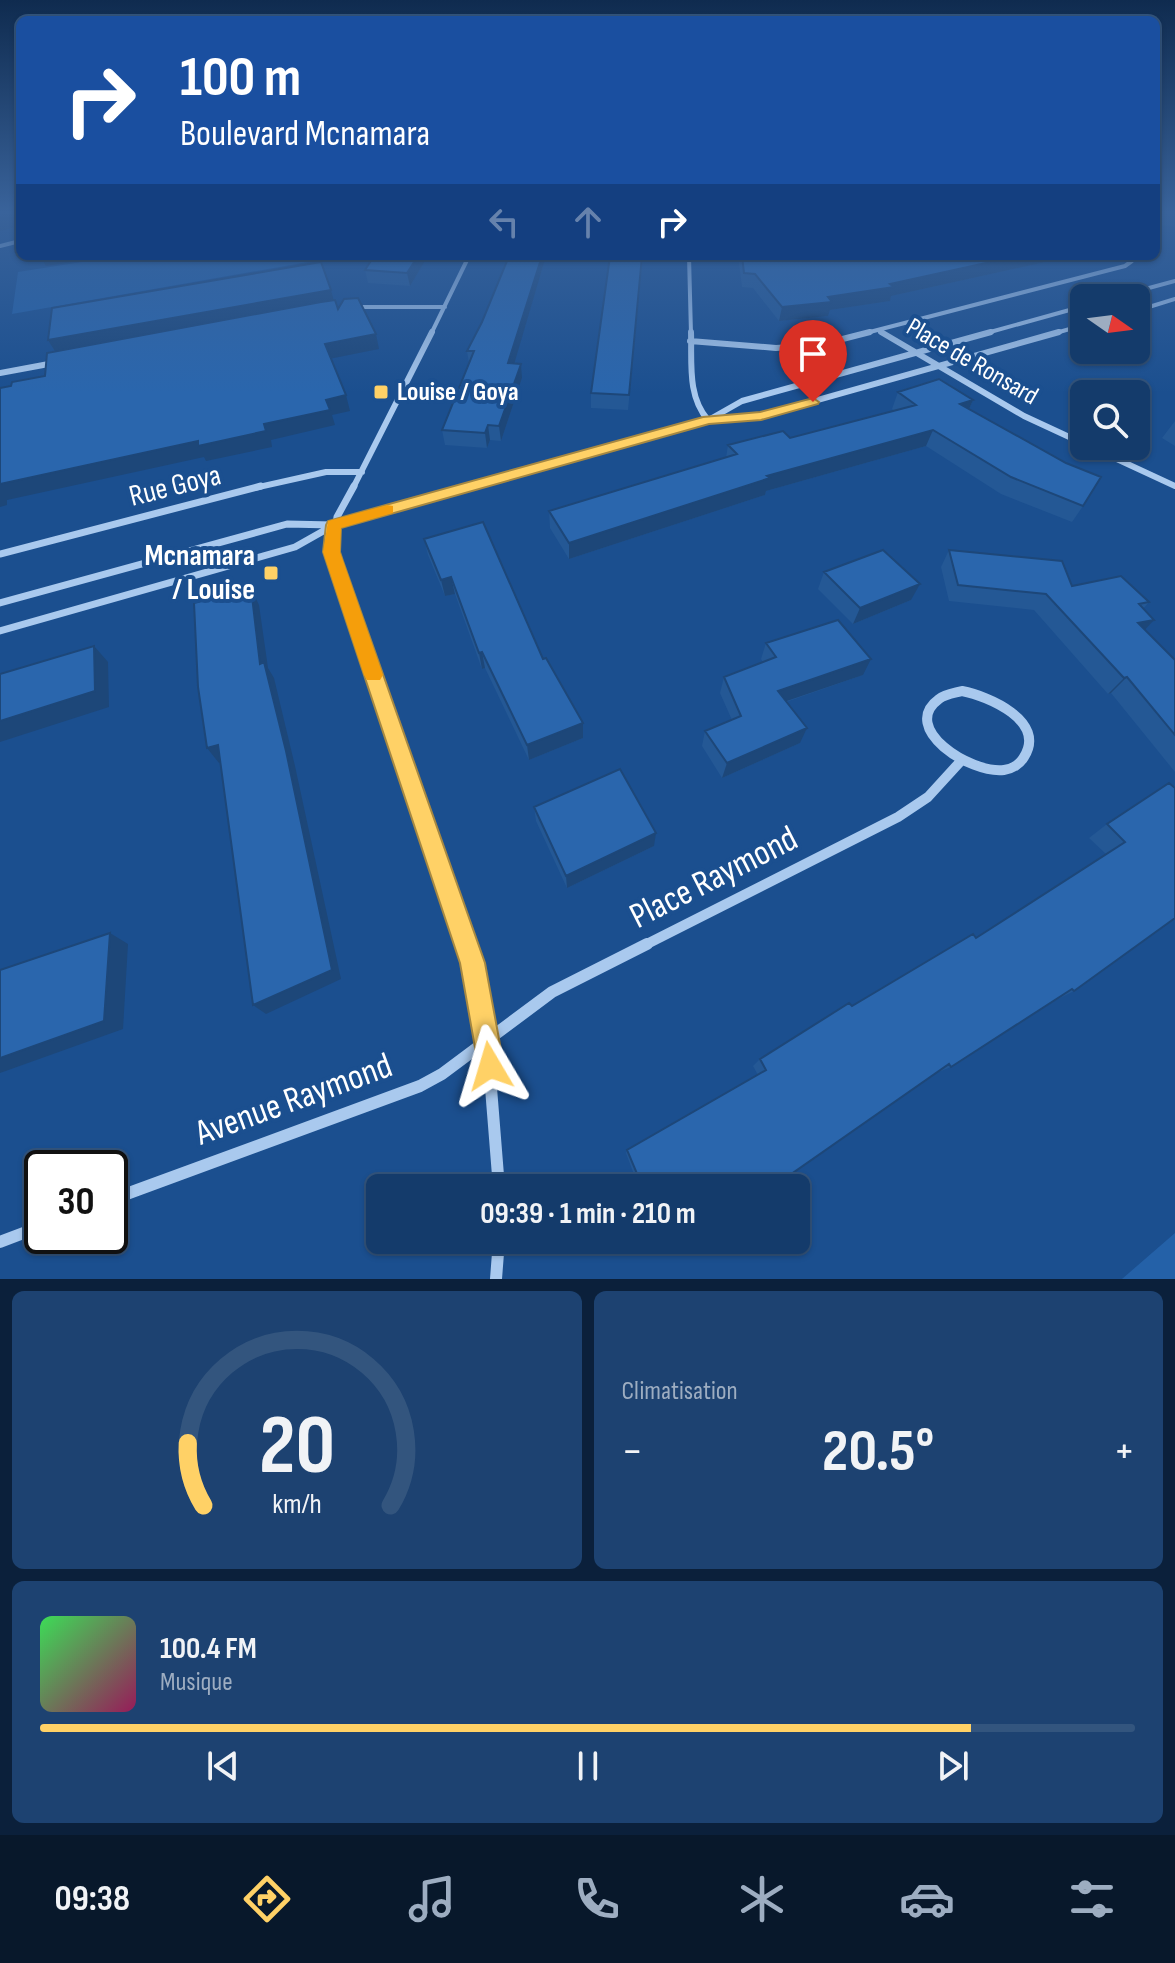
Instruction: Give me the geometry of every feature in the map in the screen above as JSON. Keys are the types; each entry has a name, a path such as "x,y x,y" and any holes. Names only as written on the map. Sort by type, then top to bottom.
{"street":[{"path":"461,274 334,525 332,552 473,963 487,1038 498,1174"},
{"path":"689,274 694,399 708,420"},
{"path":"690,341 791,348 836,342 1096,274"},
{"path":"1150,288 1175,281"},
{"path":"1150,307 1175,299"},
{"path":"343,308 383,305 445,307"},
{"path":"708,420 742,401 1070,310"},
{"path":"0,631 295,547 334,525 708,420 761,416 1070,329"},
{"name":"Place de Ronsard","path":"880,331 937,367 1074,442 1175,486"},
{"path":"0,373 56,362"},
{"name":"Rue Goya","path":"0,554 301,476 362,472"},
{"path":"0,603 287,524 334,525"},
{"path":"962,691 981,695 1010,711 1023,727 1027,751 1012,768 993,772 960,762 942,749 930,732 928,709 938,698 962,691"},
{"name":"Place Raymond","path":"487,1038 552,992 898,817 928,797 960,762"},
{"name":"Avenue Raymond","path":"128,1193 420,1086 442,1074 487,1038"},
{"path":"0,1242 24,1233"},
{"path":"496,1279 498,1254"}],"shaded area":[{"path":"18,274 241,274 12,314"},
{"path":"1175,1233 1175,1279 1122,1279"}],"building":[{"path":"253,274 325,274 331,290 48,340 52,308"},
{"path":"502,274 536,274 508,363 521,364 499,426 488,425 485,433 442,430 474,351 467,351"},
{"path":"608,274 640,274 629,395 591,393"},
{"path":"752,274 937,274 890,284 894,287 828,297 832,302 782,307"},
{"path":"358,298 376,334 325,344 346,395 326,400 330,410 264,424 266,431 198,446 198,441 0,484 0,388 11,386 12,382 45,376 47,353 321,302 335,300 338,309 344,299"},
{"path":"939,379 973,400 960,404 1066,463 1101,477 1083,506 1011,477 933,430 767,476 770,478 569,543 549,511 737,454 728,445 783,431 790,438 916,405 898,392"},
{"path":"483,522 543,659 546,658 583,723 527,745 482,652 479,653 451,577 441,580 424,539"},
{"path":"883,550 920,584 860,608 824,572"},
{"path":"949,550 1062,561 1072,586 1121,576 1149,602 1139,604 1154,620 1138,623 1175,660 1175,735 1127,677 1124,678 1046,594 958,585"},
{"path":"251,588 260,664 264,662 286,751 332,970 253,1005 218,745 207,748 198,687 194,603"},
{"path":"838,620 871,659 778,691 807,728 727,763 705,731 741,716 724,677 776,657 766,643"},
{"path":"94,646 95,691 0,721 0,674"},
{"path":"620,769 656,833 566,876 534,807"},
{"path":"1169,783 1175,788 1175,918 1074,991 1072,989 951,1067 949,1064 791,1174 637,1174 627,1150 766,1070 760,1059 849,1003 852,1006 973,934 976,938 1125,842 1107,824"},
{"path":"110,933 104,1021 0,1058 0,970"}],"slow traffic":[{"path":"373,675 332,552 332,538 334,525 387,510"}],"place":[{"name":"Louise / Goya","path":"381,392"},
{"name":"Mcnamara / Louise","path":"271,573"}],"route":[{"path":"490,1066 473,963 334,561 334,525 708,420 761,416 813,402"}]}
